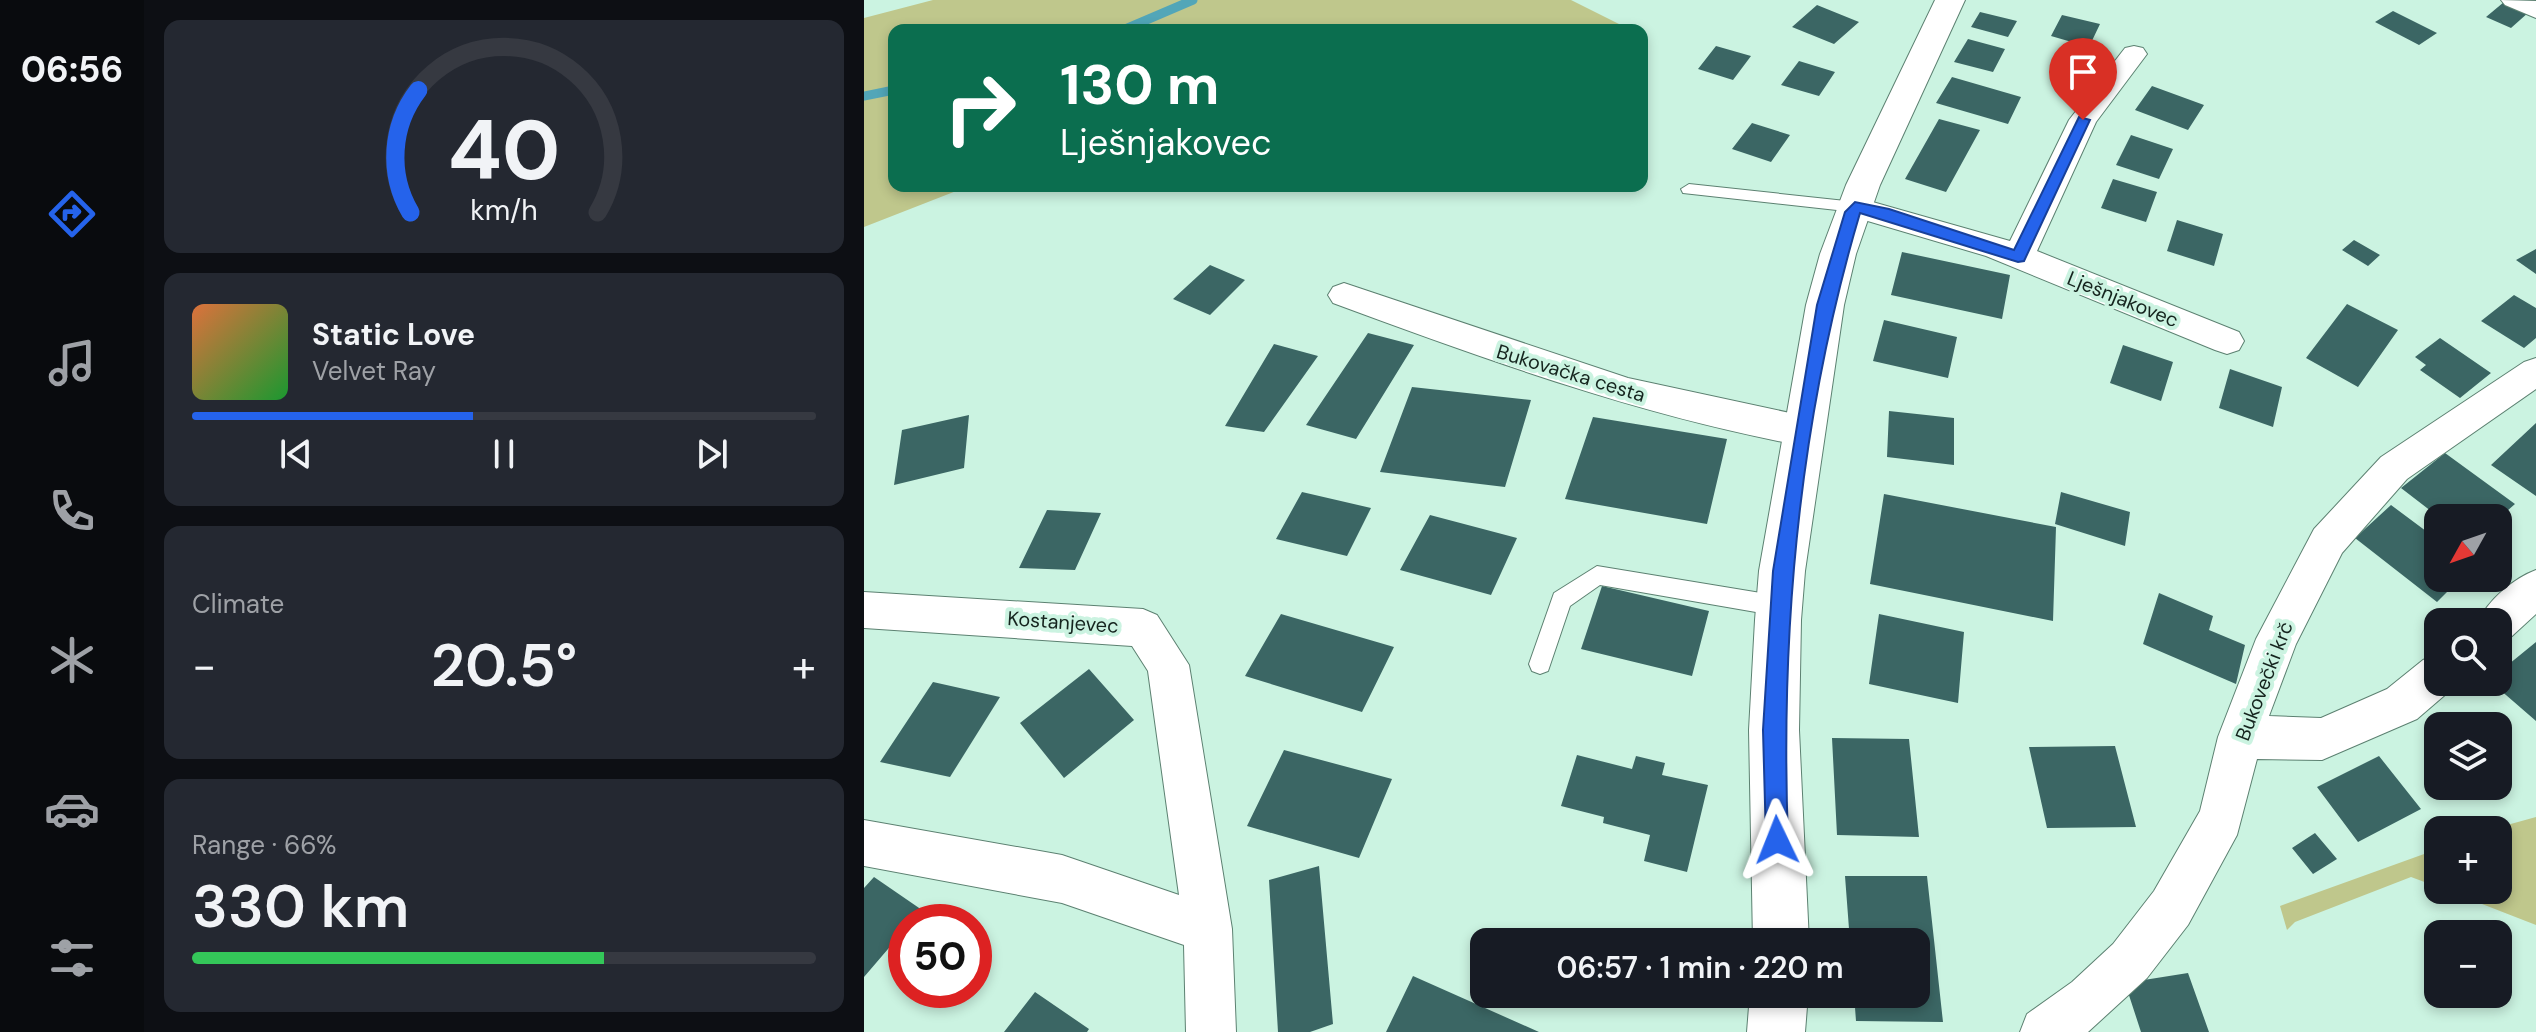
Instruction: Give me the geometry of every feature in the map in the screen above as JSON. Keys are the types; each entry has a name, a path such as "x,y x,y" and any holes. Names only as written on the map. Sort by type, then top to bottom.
{"main road":[{"path":"1781,928 1774,730 1779,606 1825,305 1855,207 1950,0"},
{"path":"1776,1032 1778,1008"}],"street":[{"path":"2514,0 2536,10"},
{"path":"2018,257 2083,120 2134,54"},
{"name":"Lješnjakovec","path":"1855,207 1884,213 2018,257 2227,341"},
{"name":"Bukovačka cesta","path":"1344,295 1521,359 1701,413 1804,431"},
{"name":"Bukovečki krč","path":"2045,1032 2090,1000 2130,961 2171,908 2221,819 2240,737 2277,639 2328,541 2394,468 2536,371"},
{"path":"2512,610 2536,588"},
{"name":"Kostanjevec","path":"864,610 1143,628 1168,665 1208,929 1211,1032"},
{"path":"2240,737 2322,739 2402,704 2424,686"},
{"path":"864,843 1062,879 1208,929"}],"lane":[{"path":"1689,189 1826,207 1855,207"},
{"path":"1540,664 1561,600 1597,575 1779,606"}],"green space":[{"path":"933,0 1571,0 1619,24 888,24 888,192 954,192 864,227 864,18"},
{"path":"2536,817 2536,925 2482,904 2512,904 2512,824"},
{"path":"2424,854 2424,882 2411,877 2295,922 2287,930 2280,906"}],"building":[{"path":"2504,2 2529,12 2511,28 2486,17"},
{"path":"1817,5 1859,22 1834,44 1792,27"},
{"path":"2393,11 2437,33 2419,45 2375,22"},
{"path":"1980,12 2017,21 2008,37 1971,27"},
{"path":"2062,15 2100,24 2089,47 2051,36"},
{"path":"1968,39 2005,49 1993,72 1954,62"},
{"path":"1716,46 1751,56 1733,80 1698,69"},
{"path":"1799,61 1835,72 1819,96 1781,85"},
{"path":"1952,77 2021,97 2008,124 1936,103"},
{"path":"2152,86 2204,105 2188,130 2135,110"},
{"path":"1939,119 1980,130 1946,192 1905,179"},
{"path":"1752,123 1790,135 1771,162 1732,149"},
{"path":"2131,135 2173,149 2159,179 2116,165"},
{"path":"2113,179 2157,192 2146,222 2101,208"},
{"path":"2177,220 2223,234 2214,266 2167,251"},
{"path":"2354,240 2380,255 2368,266 2342,250"},
{"path":"2536,249 2536,274 2516,260"},
{"path":"1902,252 2010,275 2002,319 1891,295"},
{"path":"1210,265 1245,280 1210,315 1173,299"},
{"path":"2514,295 2536,308 2536,338 2524,348 2481,321"},
{"path":"2347,304 2398,330 2358,387 2306,358"},
{"path":"1884,320 1957,337 1948,378 1873,361"},
{"path":"1368,333 1414,345 1356,439 1306,425"},
{"path":"2440,338 2491,373 2460,398 2420,370 2426,365 2415,357"},
{"path":"1274,344 1318,356 1264,432 1225,426"},
{"path":"2123,345 2173,362 2161,401 2110,383"},
{"path":"2230,369 2282,387 2273,427 2219,408"},
{"path":"1412,387 1531,400 1505,487 1380,472"},
{"path":"1889,411 1954,418 1954,465 1887,457"},
{"path":"969,415 964,468 894,485 902,430"},
{"path":"1593,417 1727,439 1707,524 1565,499"},
{"path":"2536,423 2536,496 2491,465"},
{"path":"2445,453 2515,504 2512,507 2512,504 2424,506 2401,488"},
{"path":"1302,492 1371,508 1347,556 1276,539"},
{"path":"2061,492 2130,512 2125,546 2055,524"},
{"path":"1884,494 2056,527 2053,621 1870,584"},
{"path":"2391,505 2424,530 2424,592 2355,538"},
{"path":"1047,510 1101,513 1075,570 1019,568"},
{"path":"1430,515 1517,538 1491,595 1400,570"},
{"path":"1602,586 1709,611 1692,676 1581,649"},
{"path":"2424,592 2447,592 2437,602"},
{"path":"2159,593 2213,616 2209,630 2245,645 2236,684 2143,644"},
{"path":"1281,614 1394,647 1362,712 1245,676"},
{"path":"1879,614 1964,632 1958,703 1869,684"},
{"path":"2536,642 2536,721 2507,696 2512,696 2512,662"},
{"path":"1089,669 1134,720 1064,778 1020,723"},
{"path":"933,682 1000,697 950,777 880,762"},
{"path":"1832,738 1909,739 1919,837 1837,835"},
{"path":"2115,746 2136,827 2047,828 2029,747"},
{"path":"1284,750 1392,779 1359,858 1247,826"},
{"path":"1577,755 1632,769 1636,756 1665,763 1662,775 1708,785 1687,872 1644,861 1650,835 1603,823 1604,817 1561,806"},
{"path":"2379,756 2421,809 2358,842 2317,787"},
{"path":"2315,833 2337,859 2313,874 2292,848"},
{"path":"1319,866 1333,1024 1310,1032 1278,1032 1269,880"},
{"path":"1845,876 1927,876 1943,1022 1856,1021 1855,1008 1930,1008 1930,928 1849,928"},
{"path":"874,877 913,904 888,904 888,949 864,977 864,888"},
{"path":"2188,973 2209,1032 2141,1032 2125,983"},
{"path":"1413,976 1470,1001 1470,1008 1485,1008 1539,1032 1386,1032"},
{"path":"1035,992 1089,1029 1087,1032 1004,1032"}],"waterway":[{"path":"1137,24 1193,0"},
{"path":"864,96 888,91"}],"route":[{"path":"1777,840 1774,730 1782,571 1825,305 1838,254 1855,207 1884,213 2018,257 2056,171 2083,120"}]}
